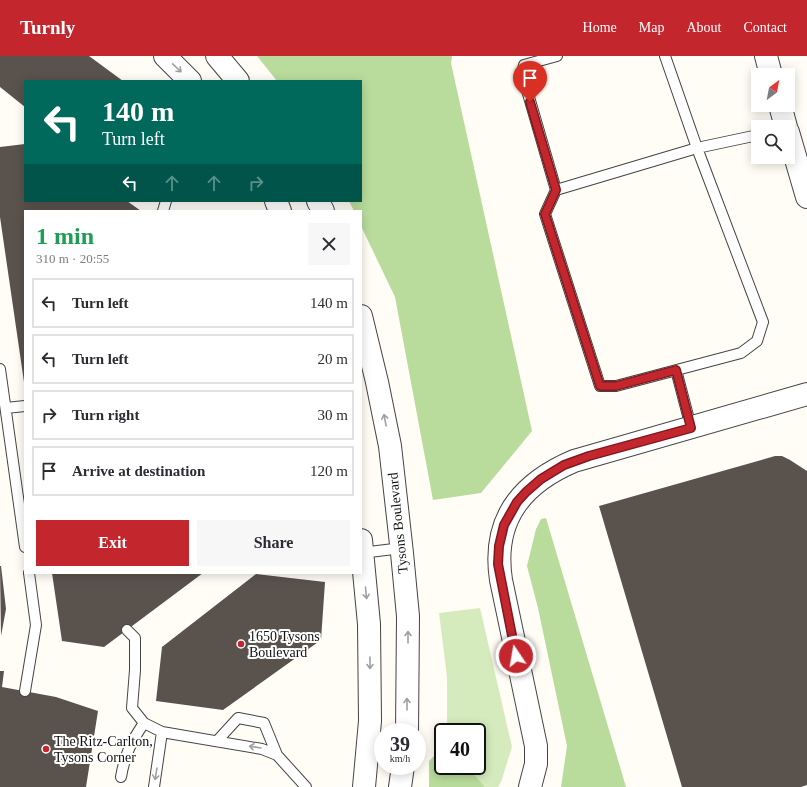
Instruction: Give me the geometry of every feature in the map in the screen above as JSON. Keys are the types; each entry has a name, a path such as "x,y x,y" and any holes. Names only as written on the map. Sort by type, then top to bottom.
{"street":[{"path":"164,56 189,80"},
{"path":"217,56 235,80"},
{"path":"766,56 769,68"},
{"path":"795,156 807,197"},
{"name":"Tysons Boulevard","path":"362,324 367,362 390,446 402,548 408,616 407,723"},
{"path":"530,787 536,764 536,746 498,564 499,546 504,525 513,508 526,492 541,479 564,465 574,461 807,394"},
{"path":"362,549 370,632 370,721 364,787"},
{"path":"400,787 402,775"}],"lane":[{"path":"557,56 524,65 522,73 556,190 545,214 600,386 616,386 741,353 757,341 764,322 697,148 665,56"},
{"path":"556,190 697,148 751,136"},
{"path":"0,369 24,540"},
{"path":"676,370 691,428"},
{"path":"6,408 24,406"},
{"path":"362,549 402,548"},
{"path":"25,691 36,625 29,574"},
{"path":"127,630 135,638 135,670 132,708 144,722 162,732 262,749 277,755"},
{"path":"217,741 238,718 264,723 277,755 306,787"},
{"path":"121,777 124,758 133,738 144,722"},
{"path":"154,787 162,732"}],"green space":[{"path":"257,56 452,56 451,63 532,431 481,493 433,500 395,297 362,228 362,210 354,210 350,202 362,202 362,80 276,80"},
{"path":"546,518 626,787 561,787 567,746 538,608 527,566 536,529 541,519"},
{"path":"480,608 512,747 498,787 485,787 475,775 486,775 486,723 447,723 447,677 439,613"},
{"path":"434,756 434,775 475,775 485,787 429,787 429,761"}],"building":[{"path":"0,56 89,56 122,80 24,80 24,106 0,87"},
{"path":"24,144 24,202 128,202 140,210 24,210 24,382 0,217 0,147"},
{"path":"775,456 782,456 807,471 807,785 801,787 682,787 599,506"},
{"path":"0,566 6,609 1,636"},
{"path":"52,574 202,574 104,647 62,641"},
{"name":"1650 Tysons Boulevard","path":"256,574 325,582 321,640 223,710 156,701 162,647"},
{"name":"The Ritz-Carlton, Tysons Corner","path":"0,671 4,671 2,687 56,697 98,711 86,787 0,787"}],"place":[{"name":"1650 Tysons Boulevard","path":"241,644"},
{"name":"The Ritz-Carlton, Tysons Corner","path":"46,749"}],"route":[{"path":"516,656 498,564 499,546 504,525 517,502 541,479 564,465 589,456 691,428 676,370 616,386 600,386 545,214 556,190 530,102"}]}
